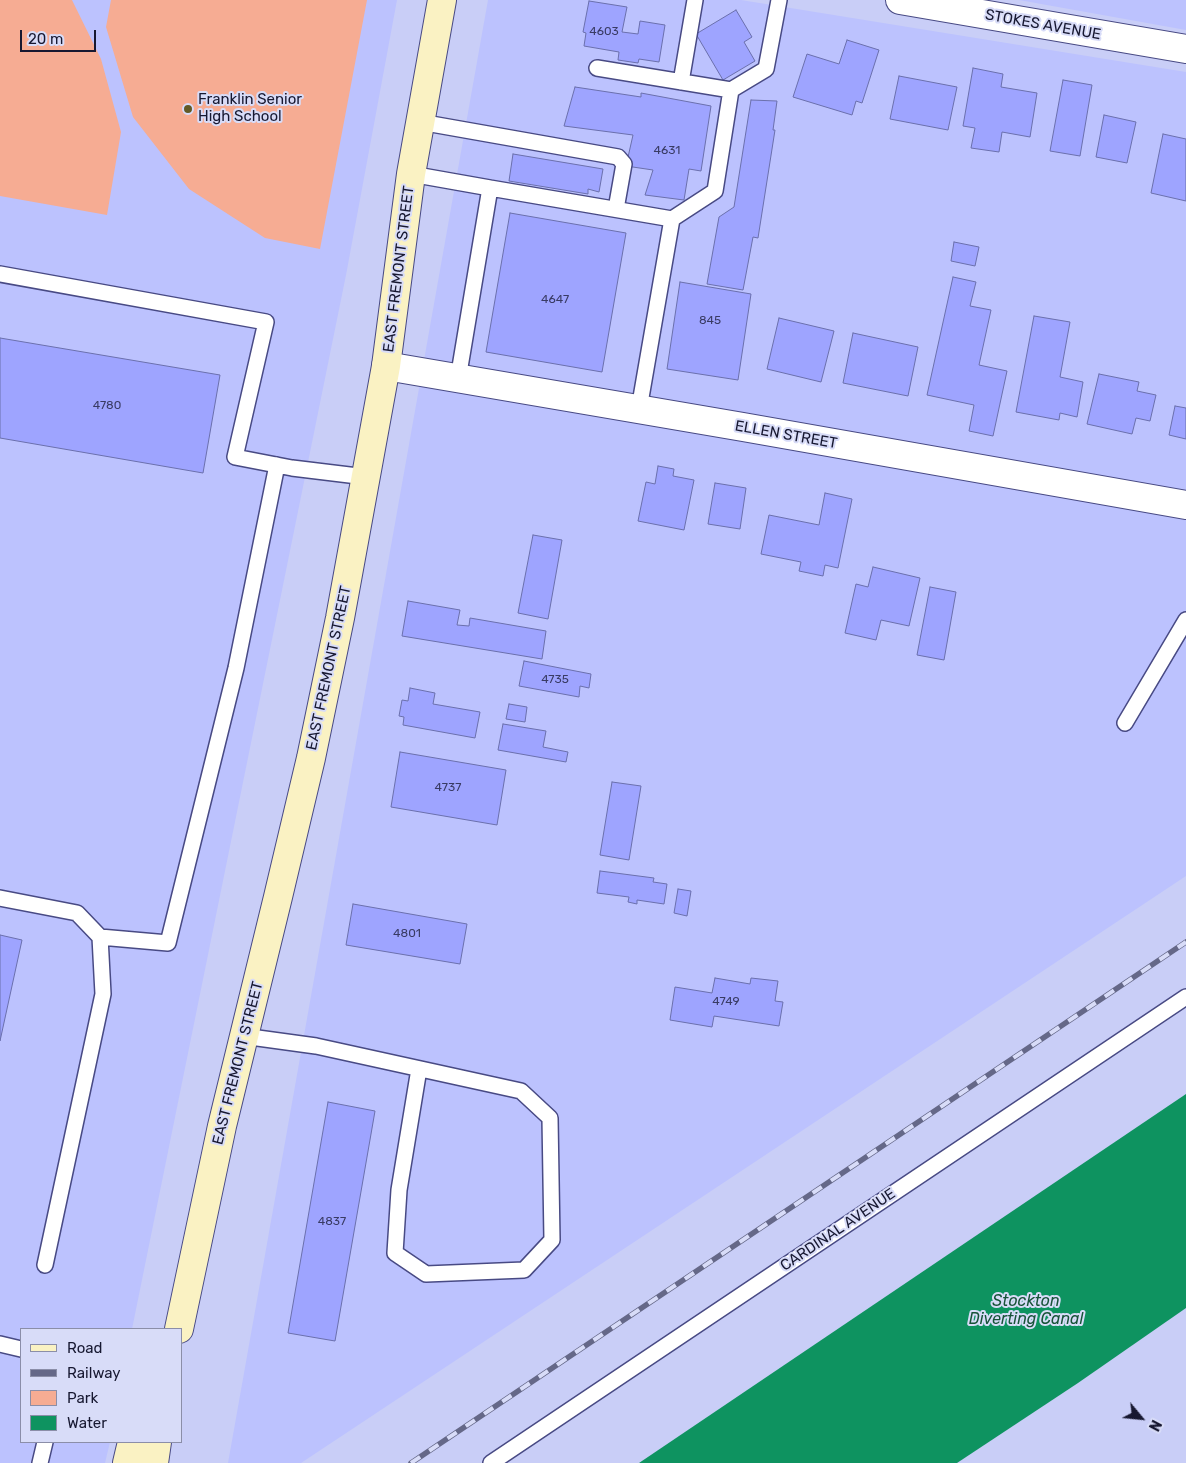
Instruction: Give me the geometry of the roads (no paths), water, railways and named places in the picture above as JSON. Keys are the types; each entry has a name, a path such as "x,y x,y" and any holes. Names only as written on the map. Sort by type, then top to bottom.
{"main road":[{"name":"EAST FREMONT STREET","path":"178,1328 243,1036 311,758 340,618 386,366 411,174 442,0"},
{"path":"161,1328 184,1261 202,1217"},
{"path":"127,1463 132,1443"},
{"path":"154,1463 158,1443"}],"street":[{"name":"STOKES AVENUE","path":"900,0 1186,49"},
{"name":"ELLEN STREET","path":"386,366 1186,505"}],"lane":[{"path":"681,82 696,0"},
{"path":"597,68 731,90 766,69 779,0"},
{"path":"411,174 672,219 715,191 731,90"},
{"path":"420,122 618,157 624,164 616,209"},
{"path":"458,378 490,188"},
{"path":"640,410 672,219"},
{"path":"0,274 266,322 235,457 277,466 366,477"},
{"path":"100,937 168,943 236,668 277,466"},
{"path":"1125,723 1186,620"},
{"path":"0,898 77,913 100,937 103,994 45,1265"},
{"name":"CARDINAL AVENUE","path":"491,1463 1186,997"},
{"path":"243,1036 316,1046 521,1091 550,1118 552,1240 524,1270 426,1274 395,1253 399,1190 419,1069"},
{"path":"0,1344 20,1350"},
{"path":"40,1463 45,1443"}],"water":[{"name":"Stockton Diverting Canal","path":"1186,1094 1186,1308 1078,1383 957,1463 639,1463"}],"railway":[{"path":"411,1463 1186,942"}],"place":[{"name":"Franklin Senior High School","path":"188,109"}]}
